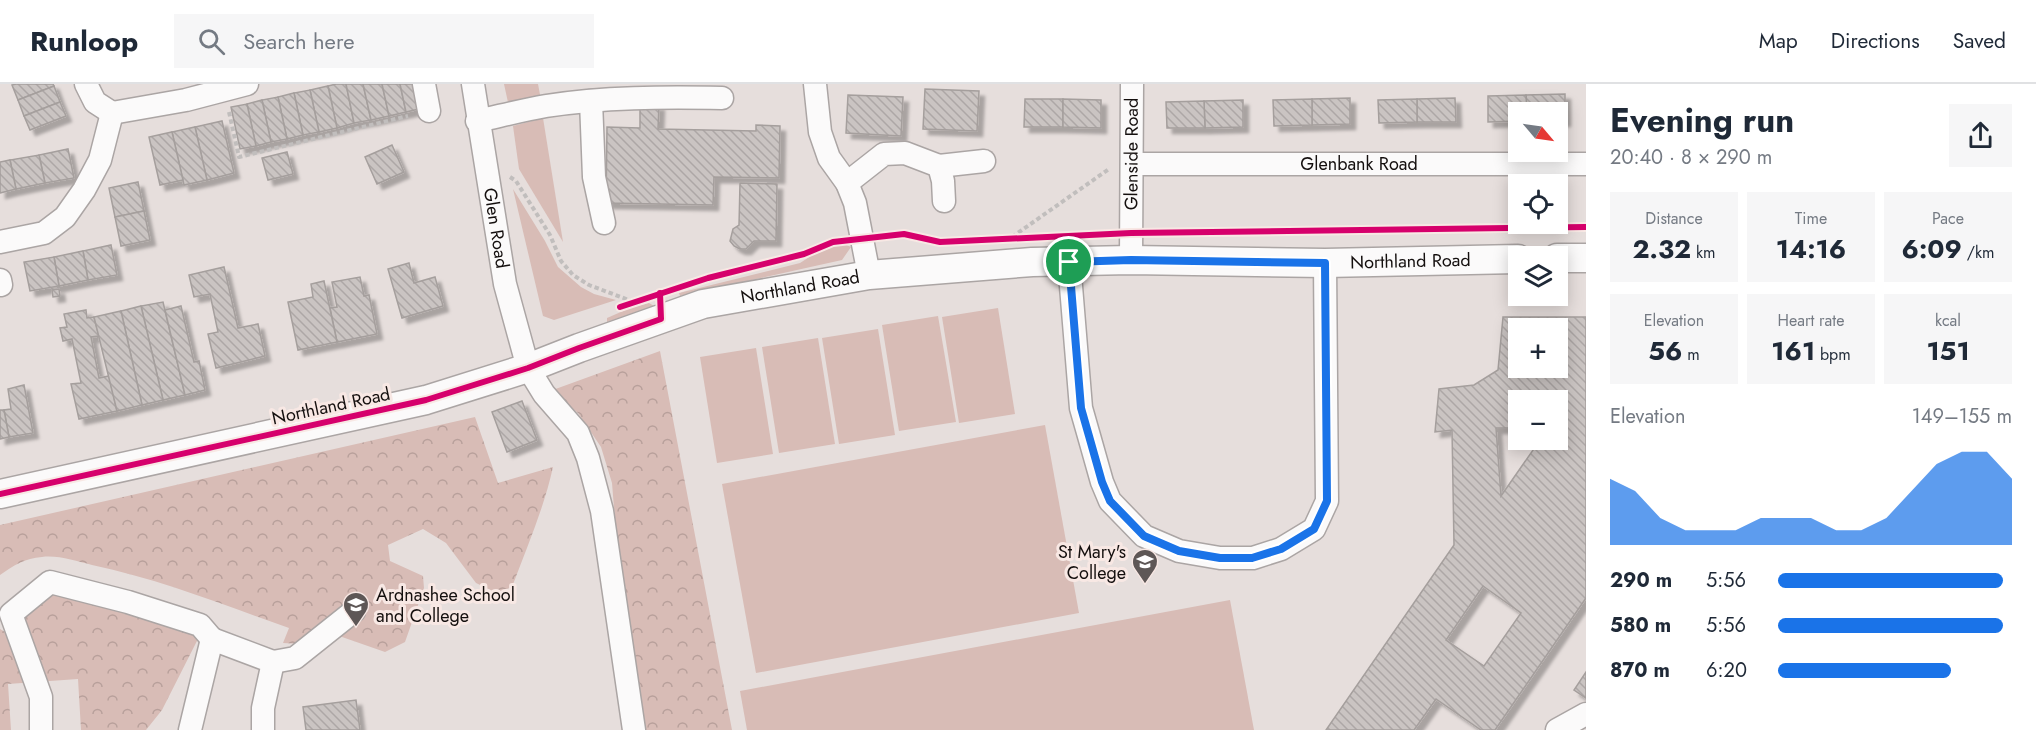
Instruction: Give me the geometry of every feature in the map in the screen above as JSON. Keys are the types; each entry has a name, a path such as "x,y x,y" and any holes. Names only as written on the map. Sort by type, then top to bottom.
{"main road":[{"path":"1568,258 1586,258"},
{"name":"Northland Road","path":"0,494 426,400 528,368 703,304 869,275 1020,263 1131,260 1325,263 1508,259"}],"street":[{"path":"86,84 95,102 112,113 184,92 224,90 247,84"},
{"path":"424,84 429,111"},
{"name":"Glen Road","path":"473,84 477,121 505,284 528,368 544,394 578,433 588,458 602,511 634,730"},
{"path":"815,84 820,132 829,158 847,183 855,203 869,275"},
{"name":"Glenside Road","path":"1131,260 1132,84"},
{"path":"477,121 546,106 591,101 639,97 722,98"},
{"path":"591,101 594,177 603,223"},
{"path":"0,242 44,232 65,217 84,190 100,160 112,113"},
{"path":"847,183 884,154 905,153 939,166 984,161"},
{"name":"Glenbank Road","path":"1132,164 1586,164"},
{"path":"939,166 943,181 944,201"},
{"path":"1069,262 1081,408 1102,482 1110,501 1144,536 1179,551 1220,558 1252,558 1281,549 1314,529 1327,501 1325,263"},
{"path":"0,280 1,285"},
{"path":"41,730 42,697 11,614 50,582 128,602 200,625 212,639 273,662 295,658 354,611"},
{"path":"190,730 212,639"},
{"path":"263,730 263,708 273,662"},
{"path":"1557,730 1586,714"}],"path":[{"path":"224,90 239,157 429,111"},
{"path":"485,161 516,181 550,235 561,261 573,275 589,285 634,302"},
{"path":"1010,239 1116,164 1132,164"}],"green space":[{"path":"504,84 538,84 541,100 509,107"},
{"path":"543,118 563,242 519,169 513,126"},
{"path":"513,189 558,267 581,287 594,294 616,300 554,320 543,316"},
{"path":"842,243 851,247 842,260 680,296 679,293 800,263"},
{"path":"649,303 654,306 607,322 607,318"},
{"path":"998,308 1015,414 959,423 942,317"},
{"path":"938,316 956,422 899,431 882,325"},
{"path":"878,329 895,435 839,444 822,338"},
{"path":"818,338 835,444 779,453 762,347"},
{"path":"756,348 773,454 717,463 700,357"},
{"path":"660,351 732,730 644,730 619,570 612,483 601,447 578,413 550,391"},
{"path":"475,417 498,483 553,467 545,497 512,587 497,593 476,583 446,543 423,529 388,545 390,561 423,576 424,588 405,642 385,652 322,630 300,644 283,643 289,628 167,585 67,559 48,557 30,559 0,575 0,525"},
{"path":"1045,425 1079,613 756,673 722,484"},
{"path":"58,591 200,635 162,710 146,730 81,730 78,679 8,684 11,730 0,730 0,629 5,632"},
{"path":"1230,600 1254,730 747,730 740,691"}],"building":[{"path":"53,84 54,86 18,100 12,85"},
{"path":"346,84 354,123 337,128 328,86"},
{"path":"346,84 363,84 371,120 354,123"},
{"path":"363,84 382,84 389,116 371,120"},
{"path":"382,84 400,84 406,112 389,116"},
{"path":"400,84 418,84 423,108 406,112"},
{"path":"54,86 60,102 24,116 18,100"},
{"path":"328,86 337,128 319,132 310,90"},
{"path":"925,89 979,91 977,131 923,129"},
{"path":"310,90 319,132 303,135 294,93"},
{"path":"294,93 303,135 287,139 278,97"},
{"path":"1565,94 1565,102 1526,102 1526,95"},
{"path":"848,95 903,97 901,136 846,133"},
{"path":"1526,95 1526,102 1508,102 1508,121 1488,122 1488,96"},
{"path":"278,97 287,139 271,142 262,100"},
{"path":"1350,98 1350,124 1312,125 1312,99"},
{"path":"1455,98 1456,122 1417,122 1417,99"},
{"path":"1025,99 1063,99 1063,127 1024,127"},
{"path":"1063,99 1101,100 1101,128 1063,127"},
{"path":"1312,99 1312,125 1274,126 1273,100"},
{"path":"1417,99 1417,122 1379,123 1378,100"},
{"path":"262,100 271,142 256,146 247,104"},
{"path":"1243,100 1243,127 1205,128 1204,101"},
{"path":"1204,101 1205,128 1167,128 1166,102"},
{"path":"60,102 66,116 30,130 24,116"},
{"path":"247,104 256,146 240,149 231,107"},
{"path":"640,105 659,105 658,129 756,131 756,125 780,126 779,178 714,177 713,205 606,203 607,127 640,128"},
{"path":"222,121 234,173 207,180 195,127"},
{"path":"195,127 207,180 184,185 172,132"},
{"path":"172,132 183,180 160,185 149,137"},
{"path":"392,145 404,172 377,184 365,157"},
{"path":"68,149 74,178 45,183 39,155"},
{"path":"287,152 293,174 268,180 262,158"},
{"path":"39,155 45,183 16,189 10,160"},
{"path":"10,160 16,189 0,193 0,162"},
{"path":"138,182 144,211 115,217 109,188"},
{"path":"740,183 777,184 776,241 754,241 746,249 740,249 730,241 733,229 739,225"},
{"path":"144,211 150,240 121,246 115,217"},
{"path":"111,245 117,275 88,280 83,251"},
{"path":"83,251 88,280 59,286 54,257"},
{"path":"54,257 59,286 30,291 24,262"},
{"path":"409,263 414,283 435,277 443,306 402,318 388,269"},
{"path":"224,267 238,328 258,324 265,356 216,368 208,334 218,332 210,294 194,297 189,275"},
{"path":"360,277 364,296 369,295 377,334 337,342 330,308 337,307 332,282"},
{"path":"324,281 337,342 298,350 288,302 313,297 311,284"},
{"path":"59,289 60,296 53,297 52,290"},
{"path":"163,302 185,395 163,400 141,306"},
{"path":"141,306 163,400 142,405 121,311"},
{"path":"181,306 194,362 199,361 205,390 185,395 165,310"},
{"path":"86,310 87,318 94,317 99,336 91,337 99,378 109,376 117,411 79,419 71,384 81,383 72,339 63,341 60,328 67,327 64,314"},
{"path":"121,311 142,405 117,411 94,317"},
{"path":"1503,317 1586,317 1586,598 1495,730 1481,730 1436,699 1414,730 1326,730 1454,545 1452,430 1435,432 1439,389 1474,385 1498,370","holes":["1483,586 1521,613 1484,666 1446,640"]},
{"path":"24,385 33,433 9,437 4,410 11,409 8,389"},
{"path":"522,401 537,440 507,452 492,412"},
{"path":"0,410 4,410 9,437 0,439"},
{"path":"1586,672 1586,698 1574,690"},
{"path":"356,700 360,730 306,730 303,707"}],"cycle path":[{"path":"620,307 708,278 804,254 833,242 904,234 940,242 1131,233 1586,227"},
{"path":"0,494 426,400 528,368 661,319 660,293"}],"place":[{"name":"St Mary's College","path":"1145,585"},
{"name":"Ardnashee School and College","path":"356,628"}],"route":[{"path":"1131,260 1325,263 1327,501 1314,529 1281,549 1252,558 1220,558 1179,551 1144,536 1122,515 1110,501 1102,482 1081,408 1069,262 1131,260"}]}
